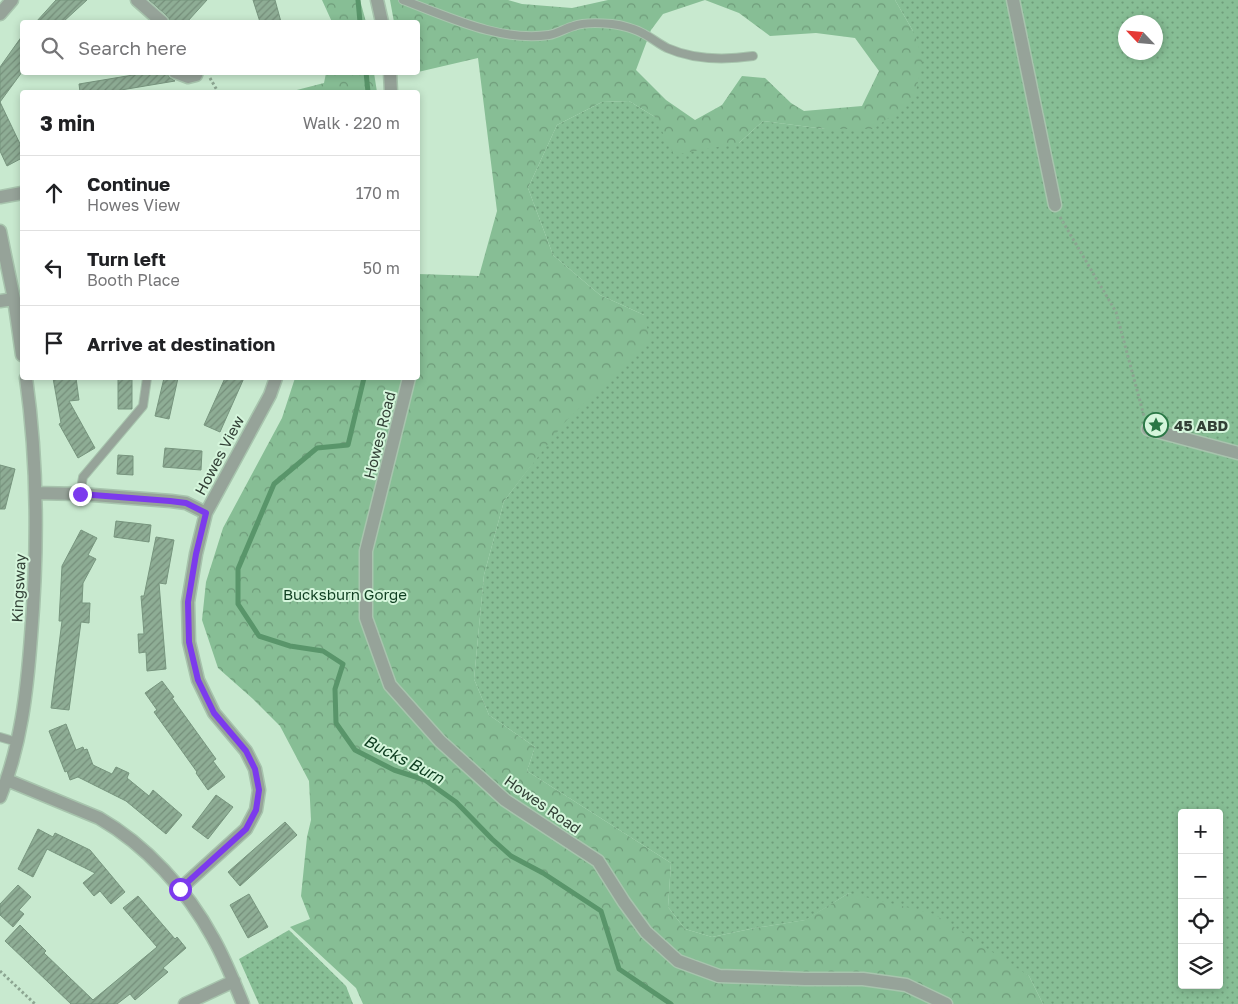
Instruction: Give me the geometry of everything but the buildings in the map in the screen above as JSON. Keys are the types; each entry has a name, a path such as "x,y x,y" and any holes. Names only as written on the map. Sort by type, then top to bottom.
{"street":[{"path":"0,14 12,0"},
{"path":"137,0 160,20"},
{"path":"377,0 382,20"},
{"path":"1013,0 1055,205"},
{"path":"183,75 188,77 196,75"},
{"path":"390,75 391,90"},
{"path":"0,197 20,193"},
{"path":"0,231 14,299 20,341"},
{"path":"0,301 14,299"},
{"name":"Kingsway","path":"0,796 7,780 24,706 36,584 36,493 26,380"},
{"name":"Howes View","path":"180,889 246,829 256,810 259,790 255,769 246,751 214,713 198,680 189,642 188,602 196,554 206,513 270,395 275,380"},
{"name":"Howes Road","path":"409,380 366,551 366,618 390,685 440,741 505,800 598,861 646,932 678,961 719,976 805,979 863,978 906,985 946,1004"},
{"path":"1148,429 1238,452"},
{"path":"36,493 80,494 170,501 186,503 206,513"},
{"path":"7,780 85,811 113,826 151,858 180,889 199,914 214,938 243,1004"},
{"path":"185,1004 234,981"}],"lane":[{"path":"403,0 438,15 476,27 517,36 550,35 576,25 613,24 643,33 667,48 687,54 711,58 753,56"},
{"path":"80,494 83,477 144,406 147,380"},
{"path":"0,737 17,742"}],"path":[{"path":"209,75 217,90"},
{"path":"1055,205 1059,216 1116,312 1148,429"},
{"path":"0,971 35,1004"}],"green space":[{"path":"322,0 360,0 365,20 331,20"},
{"name":"Bucksburn Gorge","path":"390,0 508,0 522,4 572,8 608,0 705,0 895,0 913,31 923,59 914,100 873,129 825,129 763,121 739,143 674,155 655,117 629,101 602,102 557,125 528,188 553,255 600,295 644,315 650,339 565,422 504,501 484,575 474,679 489,715 535,747 527,771 671,863 668,907 685,929 712,937 805,920 849,893 934,914 1029,976 1043,1004 363,1004 356,988 290,927 310,919 301,896 307,837 311,820 309,781 280,726 218,668 202,620 206,582 223,528 282,418 294,380 420,380 420,274 479,276 497,211 478,58 420,72 420,20 394,20","holes":["705,0 739,13 770,36 816,33 855,38 879,71 862,106 804,111 791,103 765,78 742,76 722,105 695,120 666,100 636,70 651,30 663,14"]},
{"path":"895,0 1238,0 1238,1004 1043,1004 1029,976 849,893 806,920 712,937 685,929 668,907 671,863 527,771 535,747 489,715 474,679 484,575 504,501 644,315 600,295 553,255 528,188 557,125 602,102 629,101 655,117 739,143 763,121 825,129 873,129 913,31"},
{"path":"326,75 374,75 377,90 297,90 324,83"},
{"path":"289,930 346,986 353,1004 259,1004 239,959"}],"waterway":[{"name":"Bucks Burn","path":"358,0 360,20"},
{"name":"Bucks Burn","path":"366,75 368,90"},
{"name":"Bucks Burn","path":"364,380 348,445 317,448 274,484 238,569 238,604 259,636 290,646 323,651 343,664 335,689 336,723 355,750 394,770 425,780 456,802 511,856 543,873 601,911 619,969 671,1004"}],"place":[{"name":"45 ABD","path":"1156,425"}],"route":[{"path":"80,494 186,503 206,513 196,554 188,602 189,642 198,680 214,713 246,751 255,769 259,790 256,810 246,829 180,889"}]}
